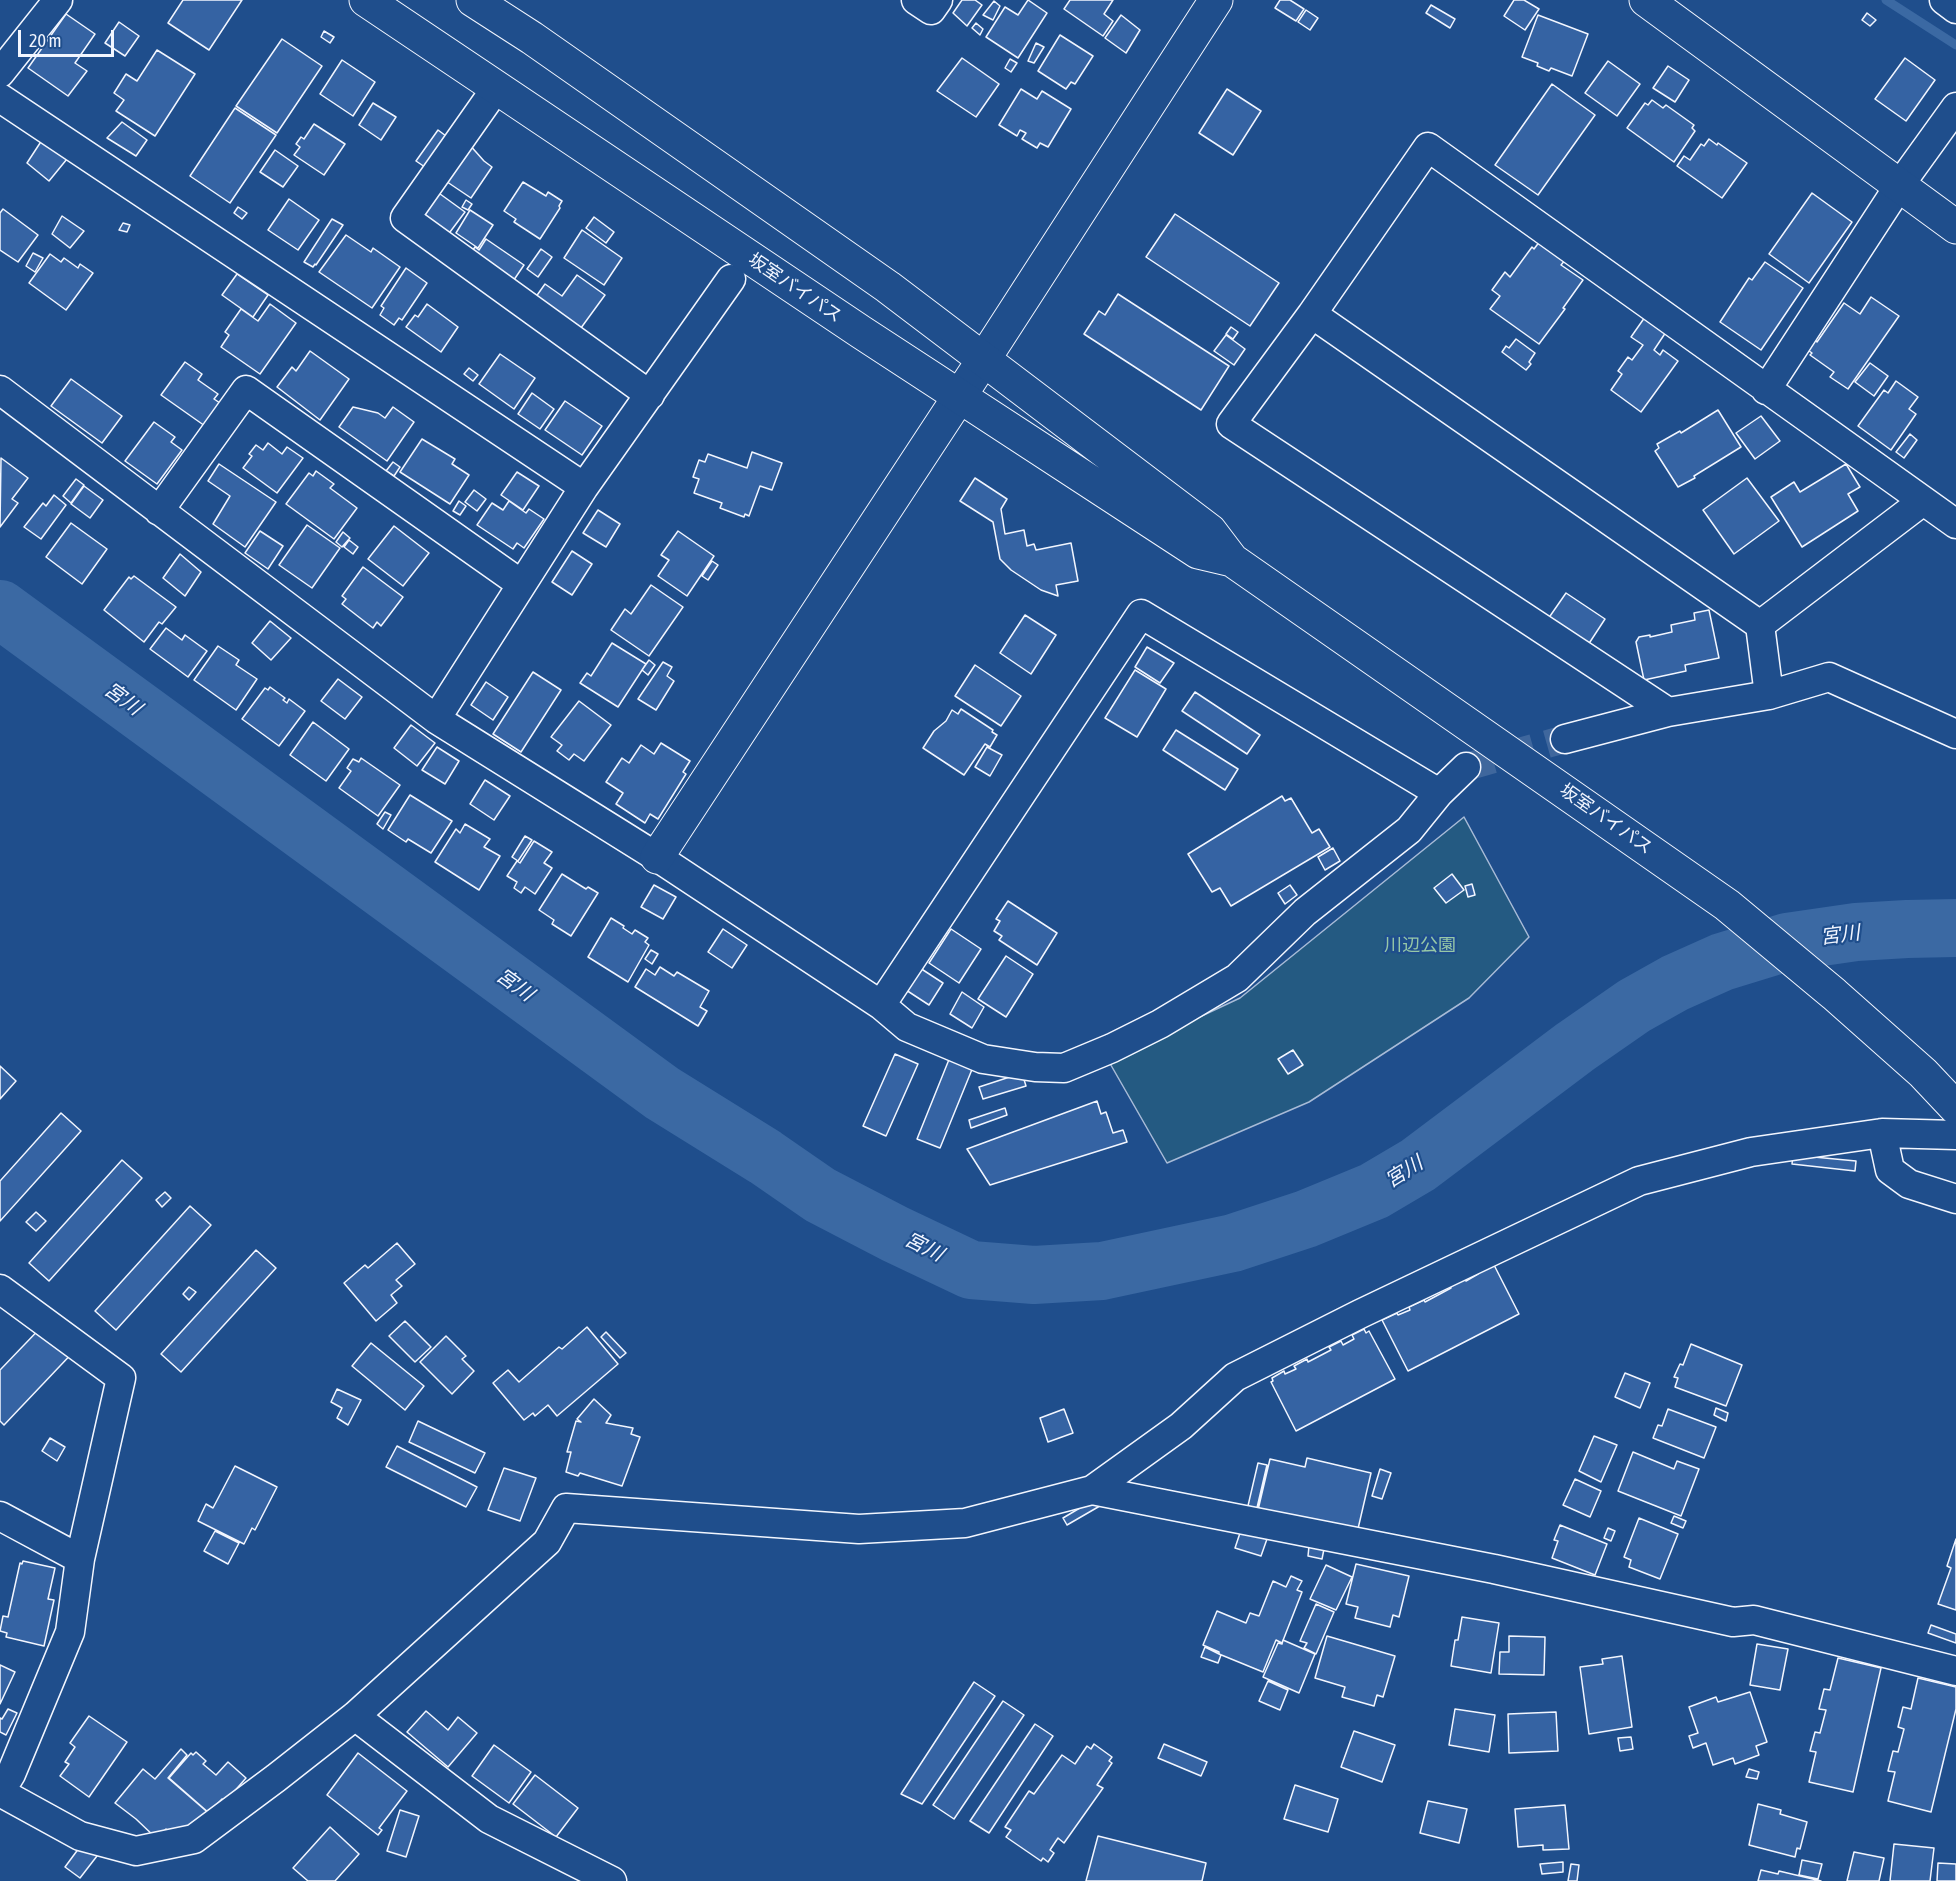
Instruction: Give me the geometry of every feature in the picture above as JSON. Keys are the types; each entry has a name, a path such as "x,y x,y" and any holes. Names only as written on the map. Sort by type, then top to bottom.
{"main road":[{"name":"坂室バイパス","path":"366,0 1198,552 1232,560"},
{"name":"坂室バイパス","path":"473,0 878,280 1210,531 1232,560 1736,912 1914,1065 1956,1108"},
{"path":"657,857 960,396 1216,0"},
{"path":"1646,0 1956,227"}],"street":[{"path":"0,73 58,0"},
{"path":"916,0 931,10 938,0"},
{"path":"1944,0 1956,9"},
{"path":"497,87 405,218 650,395"},
{"path":"0,98 584,487"},
{"path":"1766,390 1899,186 1956,107"},
{"path":"1668,712 1231,424 1312,314 1428,147 1956,524"},
{"path":"436,718 584,487 731,279"},
{"path":"1312,314 1760,625 1770,695"},
{"path":"0,390 436,718 657,857 881,1005 907,1027 983,1059 1064,1068 1112,1048 1160,1024 1237,978 1305,912 1408,830 1439,793 1466,767"},
{"path":"159,511 246,390 521,584"},
{"path":"1760,625 1923,501"},
{"path":"881,1005 1142,614 1439,793"},
{"path":"1564,739 1668,712 1770,695 1829,677 1956,734"},
{"path":"0,1288 122,1378 80,1559 70,1632 11,1774 0,1792 80,1836 136,1851 194,1839 355,1716 547,1542 566,1508 859,1529 965,1523 1092,1490 1181,1426 1235,1377 1360,1314 1639,1180 1751,1152 1882,1133 1956,1136"},
{"path":"1882,1133 1890,1170 1909,1184 1956,1199"},
{"path":"1092,1490 1494,1569 1733,1622 1754,1620 1956,1671"},
{"path":"0,1515 80,1559"},
{"path":"355,1716 489,1820 612,1881"}],"green space":[{"name":"川辺公園","path":"1464,817 1529,937 1469,998 1309,1102 1167,1163 1108,1060 1240,998"}],"building":[{"path":"183,0 242,0 209,50 168,23"},
{"path":"962,0 975,0 982,5 967,26 953,13"},
{"path":"1028,0 1047,13 1018,58 986,37 1005,7 1018,15"},
{"path":"1070,0 1113,0 1104,14 1113,21 1103,36 1064,9"},
{"path":"1280,0 1290,0 1304,9 1296,21 1275,8"},
{"path":"1514,0 1524,0 1539,9 1525,30 1504,16"},
{"path":"994,1 1000,6 993,20 983,15"},
{"path":"1431,5 1455,19 1450,28 1426,13"},
{"path":"1306,10 1318,18 1310,30 1298,22"},
{"path":"1867,13 1876,20 1870,26 1862,20"},
{"path":"66,14 95,34 75,63 87,71 68,96 28,68"},
{"path":"1121,15 1140,30 1126,53 1105,38"},
{"path":"1538,15 1588,34 1572,76 1551,68 1549,71 1537,66 1538,63 1522,57"},
{"path":"119,22 139,36 125,56 105,43"},
{"path":"976,23 983,29 980,35 972,28"},
{"path":"324,31 334,37 330,43 321,37"},
{"path":"1060,35 1093,56 1075,84 1071,82 1066,89 1038,71"},
{"path":"282,39 322,66 277,133 236,106"},
{"path":"1036,43 1044,47 1034,63 1028,61"},
{"path":"157,50 195,74 155,136 116,111 124,100 114,93 126,74 137,81"},
{"path":"962,58 999,84 976,117 937,91"},
{"path":"1905,58 1935,80 1906,121 1875,99"},
{"path":"1010,59 1017,63 1011,72 1005,68"},
{"path":"342,60 375,82 353,116 320,94"},
{"path":"1608,61 1640,84 1617,116 1585,93"},
{"path":"1668,66 1689,80 1675,102 1653,88"},
{"path":"1552,84 1595,115 1538,195 1495,165"},
{"path":"1021,89 1037,99 1042,91 1071,109 1048,147 1040,143 1037,148 1022,139 1026,133 1020,130 1017,136 999,125"},
{"path":"1227,89 1261,111 1233,155 1199,133"},
{"path":"1652,100 1663,108 1666,105 1694,125 1692,128 1695,131 1674,162 1627,128 1645,103 1648,105"},
{"path":"373,103 396,117 381,140 359,125"},
{"path":"235,108 276,135 230,203 190,176"},
{"path":"122,122 147,140 136,156 107,138"},
{"path":"314,124 345,144 324,175 294,155 300,147 296,144 301,137 304,139"},
{"path":"438,130 446,136 468,143 492,167 471,198 416,161"},
{"path":"1709,139 1747,163 1722,198 1677,166 1684,156 1690,160 1701,144 1704,146"},
{"path":"42,140 67,159 49,181 27,163"},
{"path":"275,150 298,166 283,187 260,172"},
{"path":"523,182 546,196 548,192 562,201 540,239 514,222 516,219 504,211"},
{"path":"429,186 465,212 435,252 401,220"},
{"path":"1812,193 1852,222 1809,283 1769,254"},
{"path":"289,199 319,220 298,250 268,230"},
{"path":"466,200 472,204 468,210 462,207"},
{"path":"238,207 247,213 242,219 234,213"},
{"path":"3,209 38,235 18,262 0,250 0,213"},
{"path":"470,210 493,225 478,248 456,233"},
{"path":"1175,214 1279,283 1250,326 1146,257"},
{"path":"62,216 84,231 70,248 52,234"},
{"path":"594,217 614,232 606,243 586,228"},
{"path":"332,219 343,225 313,267 304,262"},
{"path":"123,223 130,225 127,232 119,230"},
{"path":"582,230 622,258 604,285 564,258"},
{"path":"346,235 371,252 373,248 400,267 372,308 319,272"},
{"path":"486,239 524,265 503,296 469,255 475,247 479,250"},
{"path":"1540,241 1566,259 1561,265 1583,280 1539,344 1490,309 1500,296 1492,290 1505,272 1510,277 1532,247 1534,249"},
{"path":"541,249 552,257 538,277 527,269"},
{"path":"33,253 43,258 35,272 26,266"},
{"path":"50,254 61,262 64,258 78,268 80,264 93,273 66,310 29,283"},
{"path":"1765,262 1803,288 1761,350 1720,322 1749,278 1752,280"},
{"path":"406,268 427,283 402,320 399,318 394,325 380,315 384,308 381,306"},
{"path":"237,274 268,295 253,317 222,295"},
{"path":"577,275 605,295 570,343 528,308 545,284 562,296"},
{"path":"1118,294 1229,366 1201,410 1084,334 1099,311 1105,315"},
{"path":"1871,297 1899,316 1848,389 1830,377 1834,372 1810,355 1812,353 1805,348 1813,338 1817,342 1844,303 1860,314"},
{"path":"270,304 296,323 260,374 221,347 229,335 225,332 241,309 258,321"},
{"path":"427,304 458,327 441,352 406,327 415,315 418,317"},
{"path":"1645,317 1666,332 1654,350 1660,355 1663,350 1678,361 1641,412 1611,390 1622,374 1618,371 1628,357 1632,360 1643,345 1631,337"},
{"path":"1231,327 1238,332 1233,339 1226,334"},
{"path":"1226,335 1245,349 1234,365 1214,351"},
{"path":"1516,339 1535,353 1526,370 1502,352 1506,346 1509,348"},
{"path":"310,351 349,379 320,420 277,387 292,367 296,371"},
{"path":"500,354 535,378 514,409 479,384"},
{"path":"185,362 202,374 198,380 218,394 214,399 220,403 205,426 161,395"},
{"path":"1870,363 1888,376 1874,396 1855,382"},
{"path":"469,368 478,375 473,381 464,374"},
{"path":"71,379 122,416 102,443 51,406"},
{"path":"1896,381 1918,397 1909,409 1916,414 1891,450 1858,426 1884,390 1888,393"},
{"path":"532,393 554,409 540,429 518,414"},
{"path":"565,401 602,426 582,455 545,430"},
{"path":"353,407 378,413 385,418 393,407 414,422 387,461 339,427"},
{"path":"1718,410 1741,447 1678,487 1655,451 1659,448 1657,444 1680,431 1681,433"},
{"path":"1761,416 1780,441 1755,459 1736,433"},
{"path":"154,422 175,437 171,442 182,450 157,484 125,461"},
{"path":"1910,434 1917,440 1904,458 1896,452"},
{"path":"422,439 455,459 452,464 469,475 450,504 400,472"},
{"path":"268,443 282,454 287,447 303,458 277,493 243,468 252,456 249,454 256,445 263,450"},
{"path":"752,452 782,463 772,490 760,486 749,516 745,514 744,517 720,508 722,503 694,493 699,479 693,477 699,460 705,462 708,454 747,468"},
{"path":"1,458 28,478 12,499 18,503 0,527"},
{"path":"393,462 400,467 394,476 386,471"},
{"path":"219,464 276,502 245,547 213,524 230,496 208,481"},
{"path":"1846,464 1860,487 1848,494 1858,511 1802,547 1771,497 1794,482 1800,492"},
{"path":"316,471 334,484 330,488 357,508 334,539 286,504 309,473 313,476"},
{"path":"517,472 539,486 523,510 501,495"},
{"path":"975,478 1007,499 1001,509 1005,534 1024,530 1027,546 1034,544 1036,550 1071,543 1078,581 1056,585 1058,596 1041,590 1011,570 1000,559 993,522 960,501"},
{"path":"1747,478 1779,521 1734,554 1703,510"},
{"path":"76,479 84,485 71,503 63,496"},
{"path":"84,486 103,500 90,518 71,504"},
{"path":"474,490 486,499 477,511 465,502"},
{"path":"54,495 66,505 41,539 24,527 43,503 46,506"},
{"path":"459,501 466,506 460,515 453,511"},
{"path":"509,501 526,513 529,509 544,519 524,548 517,543 513,549 477,525 492,503 503,510"},
{"path":"598,510 620,524 606,547 583,533"},
{"path":"71,523 107,549 82,584 46,557"},
{"path":"307,525 340,548 312,588 279,565"},
{"path":"394,526 429,553 403,586 368,559"},
{"path":"260,531 283,546 268,569 245,553"},
{"path":"678,531 714,556 687,596 658,576 669,560 661,555"},
{"path":"343,532 350,538 342,547 336,542"},
{"path":"349,540 358,547 353,554 344,547"},
{"path":"572,551 592,564 572,595 552,582"},
{"path":"180,554 201,572 185,596 163,578"},
{"path":"712,561 718,565 708,580 702,576"},
{"path":"363,567 403,597 381,626 377,622 373,628 342,604 346,599 342,596"},
{"path":"134,576 176,607 162,624 159,622 144,642 104,610 129,577 131,579"},
{"path":"651,585 683,607 649,656 611,630 625,609 631,614"},
{"path":"1566,593 1605,619 1588,645 1548,619"},
{"path":"1709,610 1719,658 1685,665 1686,671 1644,680 1636,642 1639,637 1672,632 1671,625 1695,620 1694,613"},
{"path":"1025,615 1056,635 1031,674 1000,653"},
{"path":"270,621 291,638 271,660 252,643"},
{"path":"166,628 182,640 185,635 207,651 188,677 150,649"},
{"path":"612,643 646,664 618,707 580,683 587,673 591,676"},
{"path":"218,646 239,660 236,665 257,679 236,710 194,680"},
{"path":"1147,647 1174,663 1160,683 1135,667"},
{"path":"649,660 655,665 648,675 642,670"},
{"path":"663,662 672,667 667,676 674,681 656,710 638,699"},
{"path":"975,665 1021,696 1001,726 955,696"},
{"path":"1135,670 1166,689 1137,737 1105,718"},
{"path":"533,672 561,690 521,752 493,734"},
{"path":"338,679 362,697 345,719 321,701"},
{"path":"486,682 508,697 493,720 471,705"},
{"path":"270,687 285,698 283,700 287,703 289,699 305,711 279,746 242,719 265,688 268,690"},
{"path":"1195,692 1260,735 1247,754 1182,711"},
{"path":"579,701 611,725 584,761 574,754 569,760 557,751 562,745 551,737"},
{"path":"961,709 997,735 990,747 985,744 964,775 923,748 934,731 946,721 952,710 958,714"},
{"path":"313,722 349,749 326,781 290,755"},
{"path":"411,725 435,743 417,766 394,748"},
{"path":"1176,730 1238,769 1225,790 1163,750"},
{"path":"661,743 690,761 683,772 686,774 658,819 650,814 645,823 616,804 623,793 606,782 622,758 629,763 641,745 654,754"},
{"path":"437,747 459,761 445,784 422,770"},
{"path":"987,747 1002,755 990,776 975,767"},
{"path":"361,758 400,785 378,816 339,788 351,771 347,768 353,759 359,762"},
{"path":"485,780 510,796 494,820 470,804"},
{"path":"410,795 452,821 431,853 408,839 406,842 388,830"},
{"path":"1282,796 1285,801 1291,798 1312,833 1319,829 1330,847 1231,906 1220,888 1212,892 1188,854"},
{"path":"385,812 391,815 383,829 377,824"},
{"path":"465,824 490,839 484,847 500,856 479,890 435,862 456,829 460,833"},
{"path":"525,836 532,840 518,861 512,857"},
{"path":"534,841 552,852 544,863 552,868 535,894 525,887 521,893 514,888 517,882 507,876 517,861 520,863"},
{"path":"1333,848 1340,861 1325,870 1318,857"},
{"path":"562,874 586,889 588,887 598,893 571,936 552,924 554,920 539,910"},
{"path":"1452,874 1464,890 1446,903 1434,888"},
{"path":"1472,884 1475,895 1468,897 1465,886"},
{"path":"654,885 676,897 663,919 641,907"},
{"path":"1290,885 1297,895 1285,904 1278,893"},
{"path":"1008,901 1057,933 1037,965 999,940 1002,936 994,931 1000,921 996,919"},
{"path":"611,918 632,934 635,930 648,938 645,942 649,945 628,982 588,957"},
{"path":"723,929 747,945 732,968 708,952"},
{"path":"951,929 981,949 959,983 929,963"},
{"path":"651,950 658,954 652,964 645,959"},
{"path":"1006,956 1033,974 1006,1017 978,999"},
{"path":"660,967 674,976 677,972 709,991 700,1007 707,1011 698,1026 635,987 646,969 655,975"},
{"path":"920,968 943,983 929,1005 906,990"},
{"path":"962,992 984,1007 972,1028 950,1014"},
{"path":"1293,1050 1303,1065 1288,1074 1278,1059"},
{"path":"895,1054 918,1064 886,1136 863,1126"},
{"path":"950,1057 973,1067 940,1148 917,1139"},
{"path":"0,1066 16,1081 0,1099"},
{"path":"1022,1073 1026,1086 983,1099 979,1087"},
{"path":"1097,1101 1101,1114 1106,1112 1113,1133 1123,1130 1127,1142 990,1185 967,1149"},
{"path":"1005,1108 1007,1115 971,1128 969,1120"},
{"path":"61,1113 81,1131 0,1221 0,1181"},
{"path":"1793,1155 1856,1161 1855,1171 1792,1164"},
{"path":"122,1160 142,1178 49,1281 29,1263"},
{"path":"165,1192 171,1198 162,1207 156,1200"},
{"path":"190,1206 211,1225 116,1330 95,1311"},
{"path":"36,1212 46,1221 36,1231 26,1222"},
{"path":"397,1243 415,1264 396,1280 402,1286 391,1295 397,1303 376,1321 344,1283 365,1265 368,1268"},
{"path":"256,1250 276,1268 181,1372 161,1354"},
{"path":"1493,1263 1519,1314 1408,1371 1382,1320 1410,1310 1409,1307 1424,1300 1425,1302 1464,1278 1466,1281"},
{"path":"189,1287 196,1292 189,1300 183,1294"},
{"path":"49,1319 78,1347 4,1425 0,1421 0,1370"},
{"path":"405,1321 431,1347 415,1362 389,1336"},
{"path":"587,1327 618,1364 557,1416 548,1405 535,1416 533,1413 524,1420 493,1383 508,1370 519,1382 559,1347 562,1349"},
{"path":"1364,1329 1366,1333 1369,1331 1395,1379 1296,1431 1271,1382 1272,1378 1284,1371 1285,1374 1296,1369 1294,1366 1307,1359 1308,1362 1331,1350 1329,1347 1341,1341 1343,1345 1354,1339 1352,1335"},
{"path":"606,1332 626,1353 620,1358 601,1337"},
{"path":"446,1336 466,1356 462,1359 474,1371 452,1394 420,1362"},
{"path":"371,1343 424,1386 405,1410 352,1366"},
{"path":"1691,1344 1742,1365 1726,1406 1675,1387 1678,1378 1674,1377 1680,1364 1683,1365"},
{"path":"1625,1373 1650,1383 1640,1408 1615,1397"},
{"path":"337,1389 361,1400 348,1425 337,1418 342,1408 331,1402"},
{"path":"594,1399 611,1415 606,1423 633,1428 631,1434 640,1437 622,1486 580,1473 578,1476 566,1472 571,1452 567,1452 576,1421 581,1422 577,1419"},
{"path":"1716,1408 1728,1413 1726,1421 1714,1415"},
{"path":"1064,1409 1073,1433 1048,1442 1040,1418"},
{"path":"1668,1409 1716,1427 1704,1458 1653,1438 1658,1425 1662,1426"},
{"path":"418,1421 485,1453 475,1473 409,1442"},
{"path":"1594,1436 1617,1445 1601,1482 1579,1471"},
{"path":"50,1438 65,1447 57,1461 42,1451"},
{"path":"397,1446 477,1487 466,1507 386,1467"},
{"path":"1633,1452 1674,1469 1677,1461 1699,1469 1681,1516 1618,1491"},
{"path":"1307,1458 1371,1473 1357,1533 1258,1510 1270,1459 1305,1467"},
{"path":"1258,1463 1267,1465 1256,1512 1247,1510"},
{"path":"235,1466 277,1487 255,1530 252,1528 244,1544 198,1521 206,1504 213,1508"},
{"path":"504,1468 536,1478 520,1521 488,1510"},
{"path":"1380,1469 1391,1473 1382,1499 1372,1496"},
{"path":"1575,1479 1601,1491 1590,1517 1563,1505"},
{"path":"1100,1496 1105,1503 1067,1525 1063,1518"},
{"path":"1674,1516 1686,1521 1683,1528 1671,1523"},
{"path":"1639,1518 1678,1534 1660,1579 1629,1567 1631,1560 1624,1557"},
{"path":"1560,1525 1607,1544 1595,1575 1552,1558 1558,1541 1554,1540"},
{"path":"1608,1528 1615,1531 1611,1541 1604,1538"},
{"path":"1241,1530 1267,1539 1261,1556 1235,1548"},
{"path":"215,1531 239,1543 228,1564 204,1551"},
{"path":"1956,1539 1956,1610 1938,1604 1951,1568 1947,1566"},
{"path":"1309,1546 1324,1549 1322,1559 1308,1556"},
{"path":"23,1561 55,1568 48,1599 54,1600 44,1646 6,1637 7,1633 0,1631 3,1616 8,1617 20,1563 22,1564"},
{"path":"1356,1564 1409,1576 1399,1617 1393,1615 1390,1627 1355,1618 1358,1607 1346,1604"},
{"path":"1326,1565 1352,1577 1336,1610 1310,1599"},
{"path":"1291,1576 1302,1581 1297,1590 1302,1592 1282,1643 1276,1640 1263,1672 1203,1645 1217,1611 1246,1623 1250,1613 1259,1616 1273,1581 1286,1587"},
{"path":"1316,1604 1334,1612 1316,1654 1304,1648 1307,1643 1300,1641"},
{"path":"1462,1617 1499,1623 1491,1673 1451,1666"},
{"path":"1931,1625 1956,1634 1956,1643 1928,1633"},
{"path":"1327,1636 1395,1656 1383,1697 1377,1695 1374,1706 1342,1697 1345,1687 1315,1678"},
{"path":"1509,1636 1545,1637 1544,1675 1499,1674 1500,1652 1509,1652"},
{"path":"1283,1640 1315,1654 1299,1693 1263,1677 1278,1643 1282,1644"},
{"path":"1757,1644 1788,1649 1780,1690 1750,1685"},
{"path":"1205,1647 1221,1655 1218,1663 1201,1657"},
{"path":"1622,1656 1632,1727 1589,1734 1580,1667 1603,1664 1602,1659"},
{"path":"1838,1658 1881,1668 1853,1792 1809,1782 1816,1752 1810,1751 1815,1732 1820,1733 1826,1710 1819,1709 1824,1689 1830,1690"},
{"path":"0,1665 15,1672 0,1704"},
{"path":"1918,1678 1956,1687 1956,1709 1931,1812 1888,1801 1895,1772 1888,1771 1893,1751 1898,1752 1904,1729 1898,1727 1903,1707 1911,1709"},
{"path":"1268,1681 1288,1690 1280,1710 1259,1701"},
{"path":"974,1682 995,1696 922,1804 901,1794"},
{"path":"1750,1692 1767,1742 1756,1746 1759,1755 1735,1764 1733,1758 1713,1765 1706,1743 1693,1748 1689,1736 1698,1733 1689,1707 1716,1697 1718,1702"},
{"path":"1003,1701 1024,1715 954,1819 933,1805"},
{"path":"8,1709 17,1713 6,1735 0,1732 0,1718 2,1719"},
{"path":"1455,1709 1495,1715 1489,1752 1449,1745"},
{"path":"426,1711 448,1730 458,1717 477,1733 448,1767 407,1732"},
{"path":"1556,1712 1558,1751 1509,1753 1508,1714"},
{"path":"89,1716 127,1742 89,1797 60,1776 69,1764 65,1762 75,1747 70,1743"},
{"path":"1035,1724 1053,1736 989,1833 970,1821"},
{"path":"1354,1731 1395,1745 1382,1782 1341,1767"},
{"path":"1631,1737 1633,1749 1620,1751 1618,1738"},
{"path":"1094,1744 1112,1757 1109,1761 1112,1763 1097,1785 1103,1788 1064,1843 1058,1838 1050,1850 1054,1853 1048,1862 1043,1858 1041,1861 1006,1837 1011,1830 1005,1827 1029,1791 1034,1794 1062,1755 1075,1764 1087,1746 1091,1749"},
{"path":"1164,1744 1207,1762 1201,1776 1158,1758"},
{"path":"494,1745 531,1772 509,1803 472,1776"},
{"path":"181,1749 187,1755 168,1778 212,1816 181,1841 166,1829 157,1839 115,1803 143,1769 155,1779"},
{"path":"196,1752 206,1761 203,1764 216,1775 228,1762 246,1778 225,1802 222,1799 209,1813 169,1778 191,1753 193,1755"},
{"path":"358,1753 407,1791 379,1828 382,1830 378,1835 327,1795"},
{"path":"1749,1769 1759,1772 1757,1779 1746,1777"},
{"path":"535,1775 578,1808 556,1837 513,1804"},
{"path":"1295,1785 1338,1799 1328,1832 1284,1819"},
{"path":"1428,1801 1467,1809 1459,1843 1420,1833"},
{"path":"1758,1804 1781,1810 1780,1814 1807,1822 1800,1849 1797,1848 1795,1857 1749,1845"},
{"path":"1565,1805 1569,1849 1543,1850 1543,1845 1518,1847 1515,1809"},
{"path":"400,1810 419,1816 406,1857 387,1851"},
{"path":"330,1827 359,1854 335,1881 308,1881 293,1868"},
{"path":"1098,1836 1206,1863 1202,1881 1086,1881"},
{"path":"82,1844 97,1856 80,1878 65,1867"},
{"path":"1894,1844 1934,1848 1930,1881 1890,1881"},
{"path":"1854,1852 1884,1858 1879,1881 1847,1881"},
{"path":"1802,1860 1822,1864 1818,1879 1799,1875"},
{"path":"1563,1862 1563,1872 1542,1874 1540,1864"},
{"path":"1938,1863 1956,1864 1956,1881 1937,1881"},
{"path":"1571,1864 1579,1865 1577,1881 1568,1881"},
{"path":"1761,1870 1778,1874 1779,1871 1821,1881 1758,1881"}],"waterway":[{"path":"1886,0 1956,45"},
{"name":"宮川","path":"0,609 662,1093 765,1157 820,1195 971,1270 1034,1275 1102,1271 1233,1243 1306,1219 1374,1191 1418,1165 1575,1047 1634,1006 1675,983 1722,962 1787,942 1856,932 1956,928"}],"tunnel":[{"path":"1466,767 1565,739"}]}
